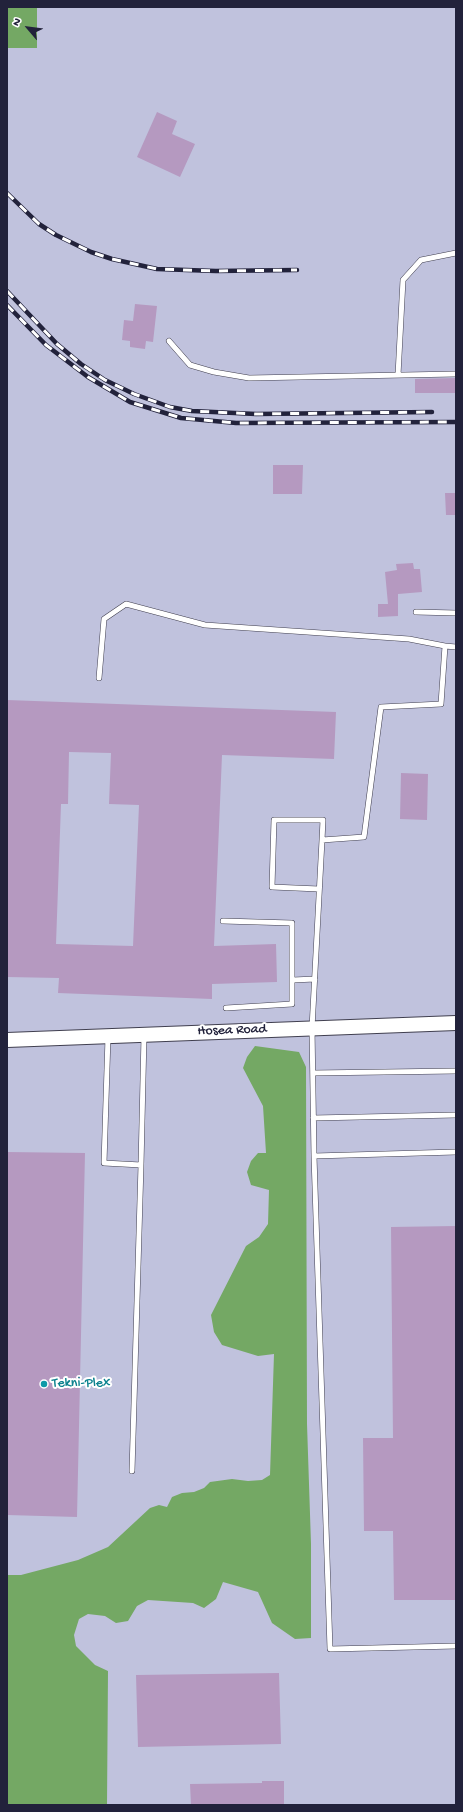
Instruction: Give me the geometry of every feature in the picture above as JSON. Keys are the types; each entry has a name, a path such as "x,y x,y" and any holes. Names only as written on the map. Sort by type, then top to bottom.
{"street":[{"name":"Hosea Road","path":"7,1040 456,1023"}],"lane":[{"path":"398,375 403,280 421,260 456,253"},
{"path":"169,341 190,364 214,372 249,378 456,374"},
{"path":"99,678 104,619 126,604 205,625 409,639 456,647"},
{"path":"416,612 456,613"},
{"path":"322,840 364,837 381,707 440,704 445,646"},
{"path":"319,889 272,887 274,820 323,820 312,1028 314,1156 330,1649 456,1646"},
{"path":"223,921 292,923 292,1004 226,1008"},
{"path":"293,980 315,979"},
{"path":"132,1471 144,1035"},
{"path":"108,1036 104,1163 141,1165"},
{"path":"313,1073 456,1071"},
{"path":"313,1118 456,1116"},
{"path":"314,1156 456,1152"}],"shaded area":[{"path":"37,7 456,7 456,1805 7,1805 7,48 37,48"}],"green space":[{"path":"7,7 37,7 37,48 7,48"},
{"path":"255,1046 299,1052 306,1067 307,1424 311,1544 311,1638 295,1639 272,1623 258,1592 223,1582 216,1599 204,1608 193,1603 148,1600 137,1606 128,1621 116,1623 105,1616 88,1614 79,1619 74,1635 76,1646 95,1665 108,1671 107,1805 7,1805 7,1575 21,1575 78,1560 108,1547 150,1508 159,1505 167,1507 172,1497 182,1493 194,1492 204,1488 210,1482 232,1479 248,1481 262,1480 270,1475 274,1354 258,1356 222,1345 214,1332 211,1315 246,1246 259,1237 268,1224 269,1190 251,1185 247,1172 251,1161 258,1153 266,1153 263,1106 243,1068 247,1057"}],"building":[{"path":"157,112 177,121 172,134 195,144 180,177 137,157"},
{"path":"135,304 157,306 153,342 146,341 145,349 130,347 130,341 122,340 124,320 133,321"},
{"path":"456,378 456,393 415,393 415,379"},
{"path":"273,465 303,465 302,494 273,494"},
{"path":"445,493 456,493 456,515 446,515"},
{"path":"413,563 414,569 420,569 422,592 398,594 398,616 378,617 378,604 388,604 385,572 397,570 396,564"},
{"path":"7,700 336,712 334,759 222,755 214,946 276,944 277,982 212,984 212,999 58,993 59,978 7,977","holes":["69,752 111,753 109,804 139,805 133,946 56,944 61,804 68,804"]},
{"path":"401,773 428,774 427,820 400,819"},
{"name":"Tekni-Plex","path":"7,1152 85,1153 77,1517 7,1515"},
{"path":"456,1226 456,1600 394,1600 393,1531 364,1531 363,1438 393,1438 391,1227"},
{"path":"279,1673 281,1744 138,1747 136,1675"},
{"path":"262,1781 284,1781 284,1805 191,1805 190,1784 262,1783"}],"railway":[{"path":"7,193 39,224 56,235 91,252 112,259 157,269 216,271 297,270"},
{"path":"7,291 57,344 81,364 105,380 134,394 170,407 192,411 256,414 432,412"},
{"path":"7,305 46,345 88,377 130,402 181,418 236,423 456,422"}],"place":[{"name":"Tekni-Plex","path":"44,1384"}]}
